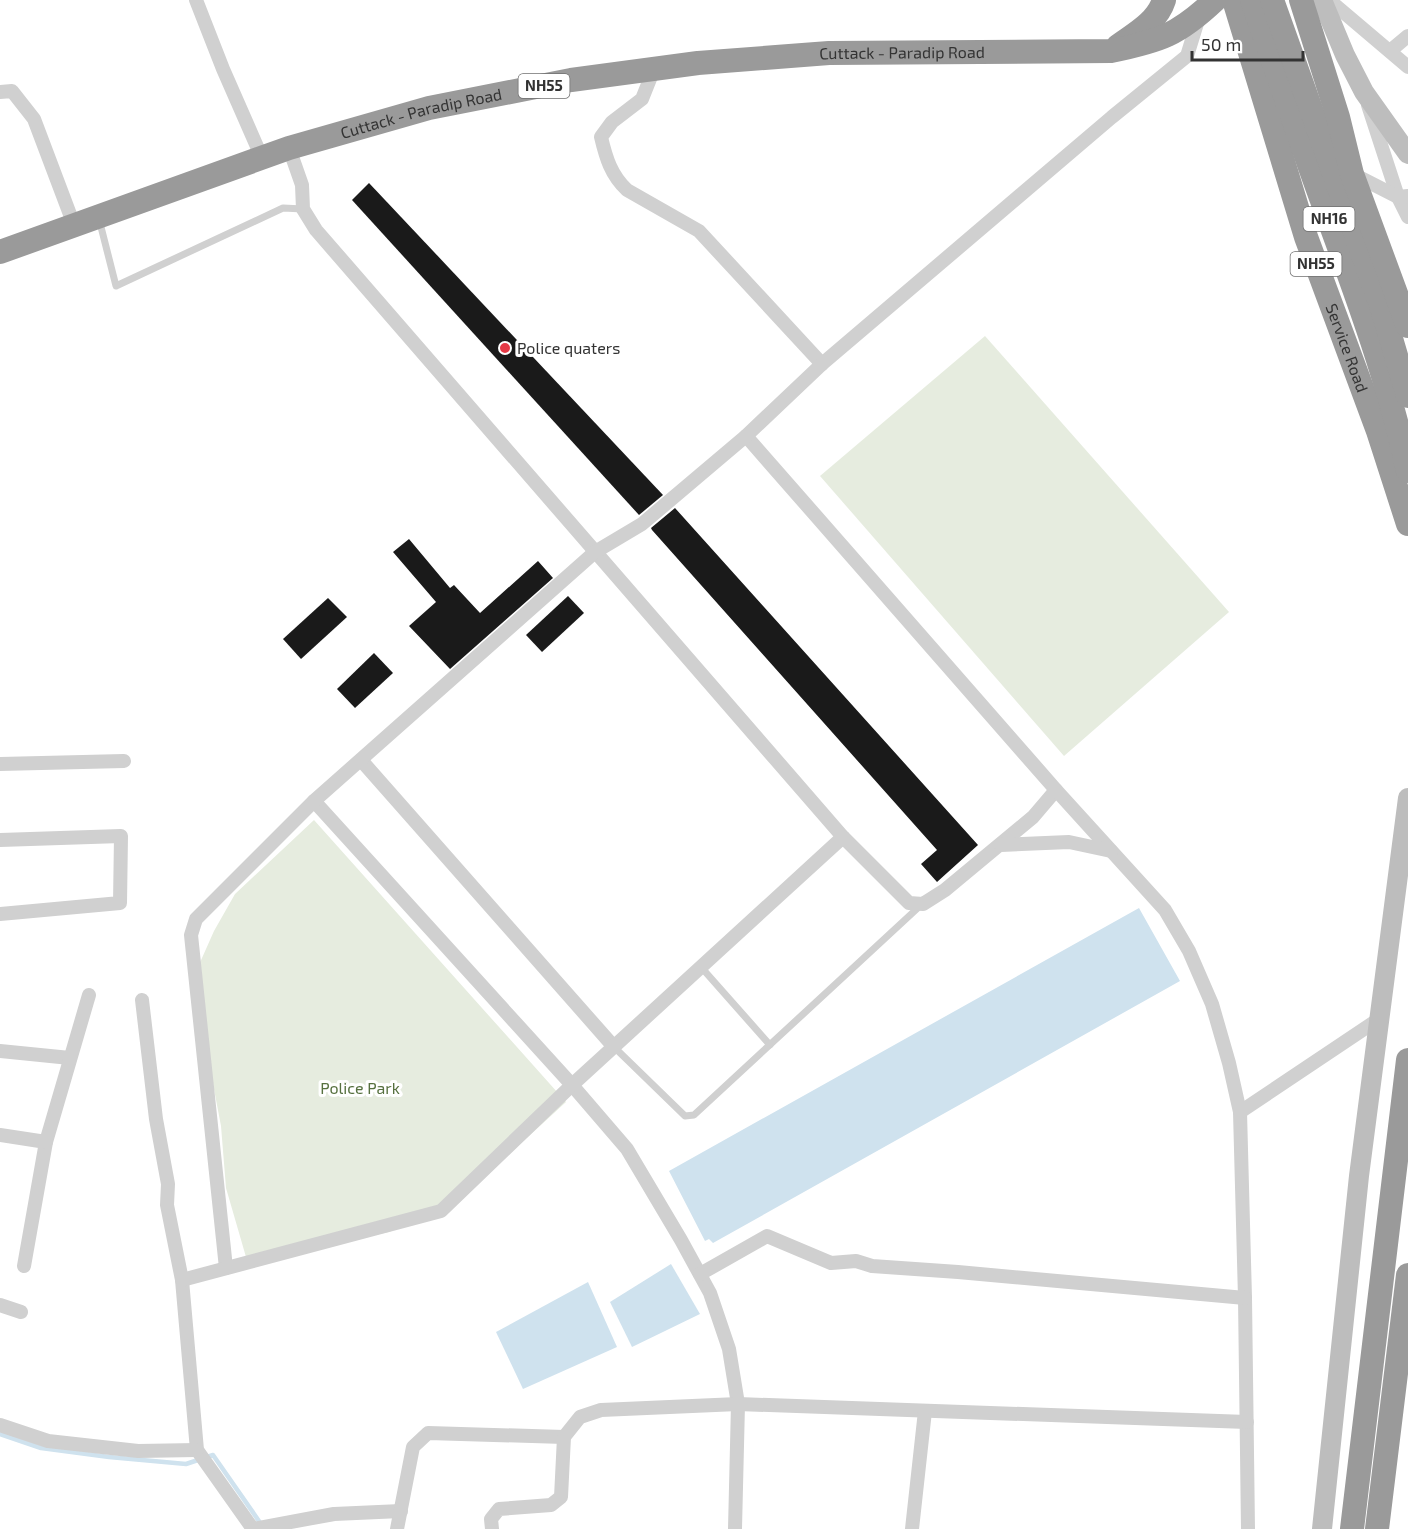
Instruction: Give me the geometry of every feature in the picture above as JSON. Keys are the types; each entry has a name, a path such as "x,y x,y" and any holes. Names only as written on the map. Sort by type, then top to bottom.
{"highway":[{"path":"1111,51 1150,22 1161,10 1164,0"},
{"name":"Service Road","path":"1234,0 1306,237 1378,431 1408,525"},
{"name":"NH16","path":"1252,0 1364,316 1401,439 1408,471"},
{"name":"NH16","path":"1272,0 1382,308 1408,396"},
{"path":"1301,0 1338,117 1352,174 1408,326"},
{"name":"Cuttack - Paradip Road","path":"0,252 289,148 429,108 571,80 698,63 829,53 1111,51 1151,43 1177,31 1207,8"},
{"path":"1352,1529 1408,1060"},
{"path":"1377,1529 1408,1275"}],"street":[{"path":"196,0 262,158"},
{"path":"1278,0 1298,41 1309,93 1329,154 1352,174 1403,196"},
{"path":"1322,0 1345,55 1364,92 1403,196 1408,217"},
{"path":"1329,0 1408,67"},
{"path":"226,1268 191,935 196,919 314,801 595,552 642,524 746,436 822,364 1186,56 1207,8"},
{"path":"1390,51 1408,36"},
{"path":"654,69 642,99 612,122 601,137 606,160 619,182 627,190 699,231 822,364"},
{"path":"0,92 12,91 34,119 74,225"},
{"path":"1364,92 1408,154"},
{"path":"289,148 302,185 303,209 316,230 843,837 909,903 923,904 945,890 1033,817 1056,790"},
{"path":"746,436 1056,790 1165,910 1189,951 1212,1004 1240,1112 1248,1529"},
{"path":"361,760 614,1047"},
{"path":"0,764 124,761"},
{"path":"1322,1529 1339,1352 1408,798"},
{"path":"314,801 572,1085 627,1149 700,1274 710,1293 729,1349 738,1404 735,1529"},
{"path":"0,840 121,837 120,903 0,914"},
{"path":"182,1280 441,1210 572,1085 843,837"},
{"path":"1001,845 1069,842 1111,851"},
{"path":"24,1266 46,1142 88,995"},
{"path":"142,1000 156,1119 168,1184 167,1205 182,1280 197,1450 253,1529 334,1514 401,1511"},
{"path":"1240,1112 1379,1019"},
{"path":"0,1051 70,1058"},
{"path":"0,1135 46,1142"},
{"path":"700,1274 767,1236 831,1263 856,1262 872,1266 1245,1298"},
{"path":"0,1305 21,1312"},
{"path":"492,1529 491,1519 499,1509 551,1505 561,1497 564,1437 580,1417 601,1410 738,1404 1247,1422"},
{"path":"912,1529 925,1411"},
{"path":"0,1425 48,1441 138,1451 197,1450"},
{"path":"397,1529 413,1447 428,1433 564,1437"}],"lane":[{"path":"98,217 116,286 283,208 303,209"},
{"path":"614,1047 685,1116 694,1115 923,904"},
{"path":"700,968 770,1044"}],"green space":[{"path":"985,336 1229,612 1064,756 820,476"},
{"name":"Police Park","path":"314,820 566,1102 491,1171 444,1209 389,1232 297,1252 246,1257 226,1188 221,1126 213,1084 198,967 214,931 235,894"}],"water":[{"path":"1139,908 1180,981 713,1243 709,1239 705,1241 669,1171"},
{"path":"671,1264 700,1314 632,1347 610,1302"},
{"path":"588,1282 617,1347 523,1389 496,1332"}],"building":[{"name":"Police quaters","path":"369,183 663,495 639,515 352,200"},
{"path":"675,508 978,845 937,882 921,864 937,850 652,530 651,528"},
{"path":"409,539 450,588 454,585 480,613 538,561 553,578 450,669 409,626 436,602 393,552"},
{"path":"568,596 584,613 542,652 526,635"},
{"path":"328,598 347,617 301,659 283,639"},
{"path":"374,653 393,673 355,708 337,689"}],"waterway":[{"path":"0,1434 41,1448 109,1457 186,1464 213,1455 261,1524"}],"place":[{"name":"Police quaters","path":"505,348"}]}
